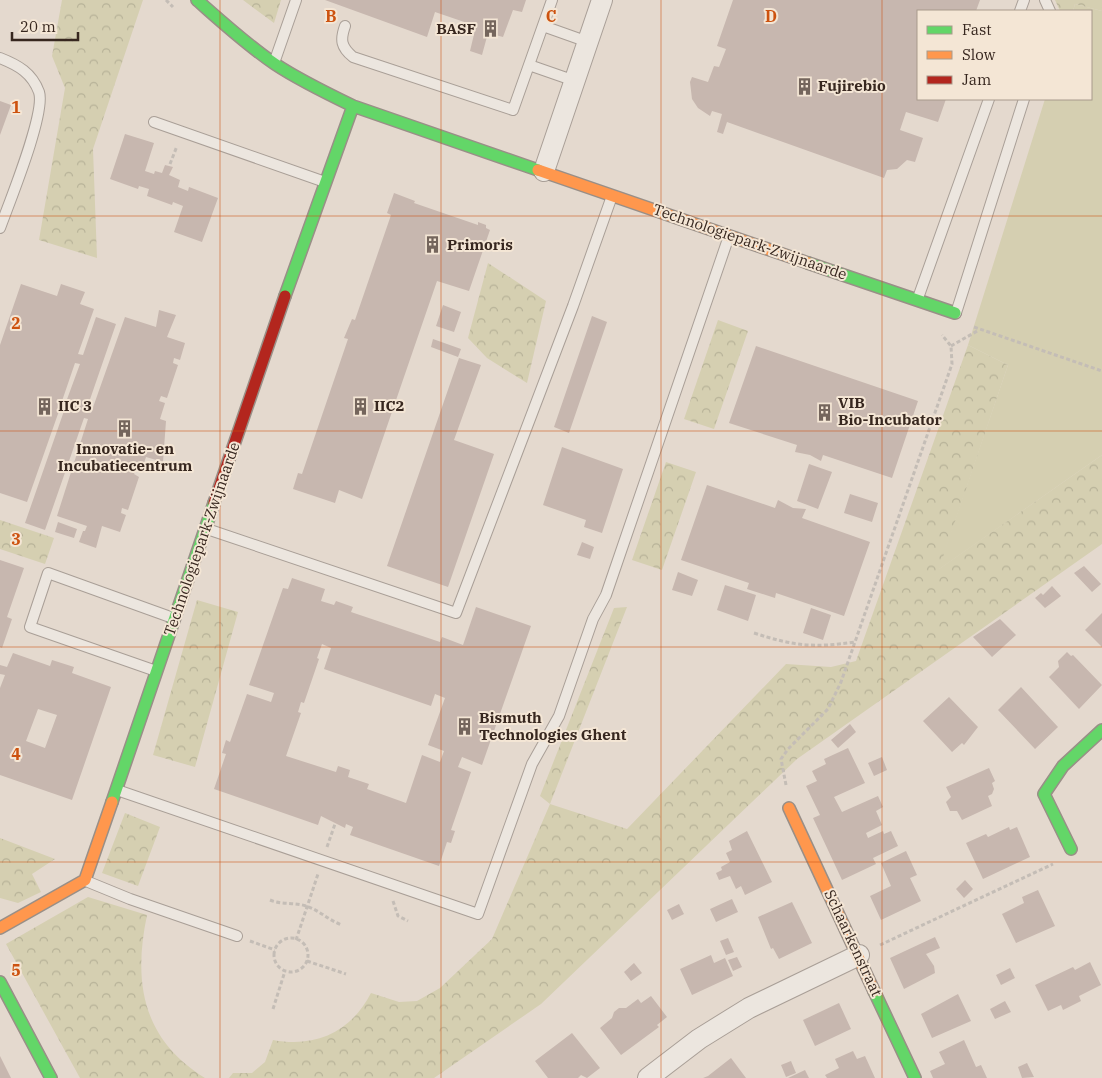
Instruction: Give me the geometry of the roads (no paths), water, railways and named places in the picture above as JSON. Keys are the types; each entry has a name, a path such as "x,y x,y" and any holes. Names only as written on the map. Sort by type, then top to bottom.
{"street":[{"name":"Technologiepark-Zwijnaarde","path":"197,0 274,64 314,87 353,106 955,314"},
{"path":"544,171 602,0"},
{"name":"Technologiepark-Zwijnaarde","path":"86,880 269,341 353,106"},
{"path":"1071,849 1044,794 1063,766 1102,730"},
{"name":"Schaarkenstraat","path":"789,808 859,955 914,1078"},
{"path":"0,928 86,880"},
{"path":"648,1078 699,1039 748,1008 859,955"},
{"path":"0,982 51,1078"}],"lane":[{"path":"274,64 296,0"},
{"path":"345,26 341,38 344,49 353,57 514,110 552,0"},
{"path":"543,26 588,42"},
{"path":"0,58 15,64 32,76 40,94 39,115 0,228"},
{"path":"529,65 574,81"},
{"path":"917,300 989,100"},
{"path":"955,314 1024,100"},
{"path":"154,122 326,182"},
{"path":"206,528 456,613 574,306 612,194"},
{"path":"116,790 478,914 532,764 559,716 593,619 606,595 730,235"},
{"path":"157,671 30,627 48,573 176,619"},
{"path":"86,880 130,899 237,936"}],"place":[{"name":"BASF","path":"490,29"},
{"name":"Fujirebio","path":"804,86"},
{"name":"Primoris","path":"433,245"},
{"name":"IIC 3","path":"44,406"},
{"name":"IIC2","path":"360,406"},
{"name":"VIB Bio-Incubator","path":"824,412"},
{"name":"Innovatie- en Incubatiecentrum","path":"125,428"},
{"name":"Bismuth Technologies Ghent","path":"465,727"}]}
